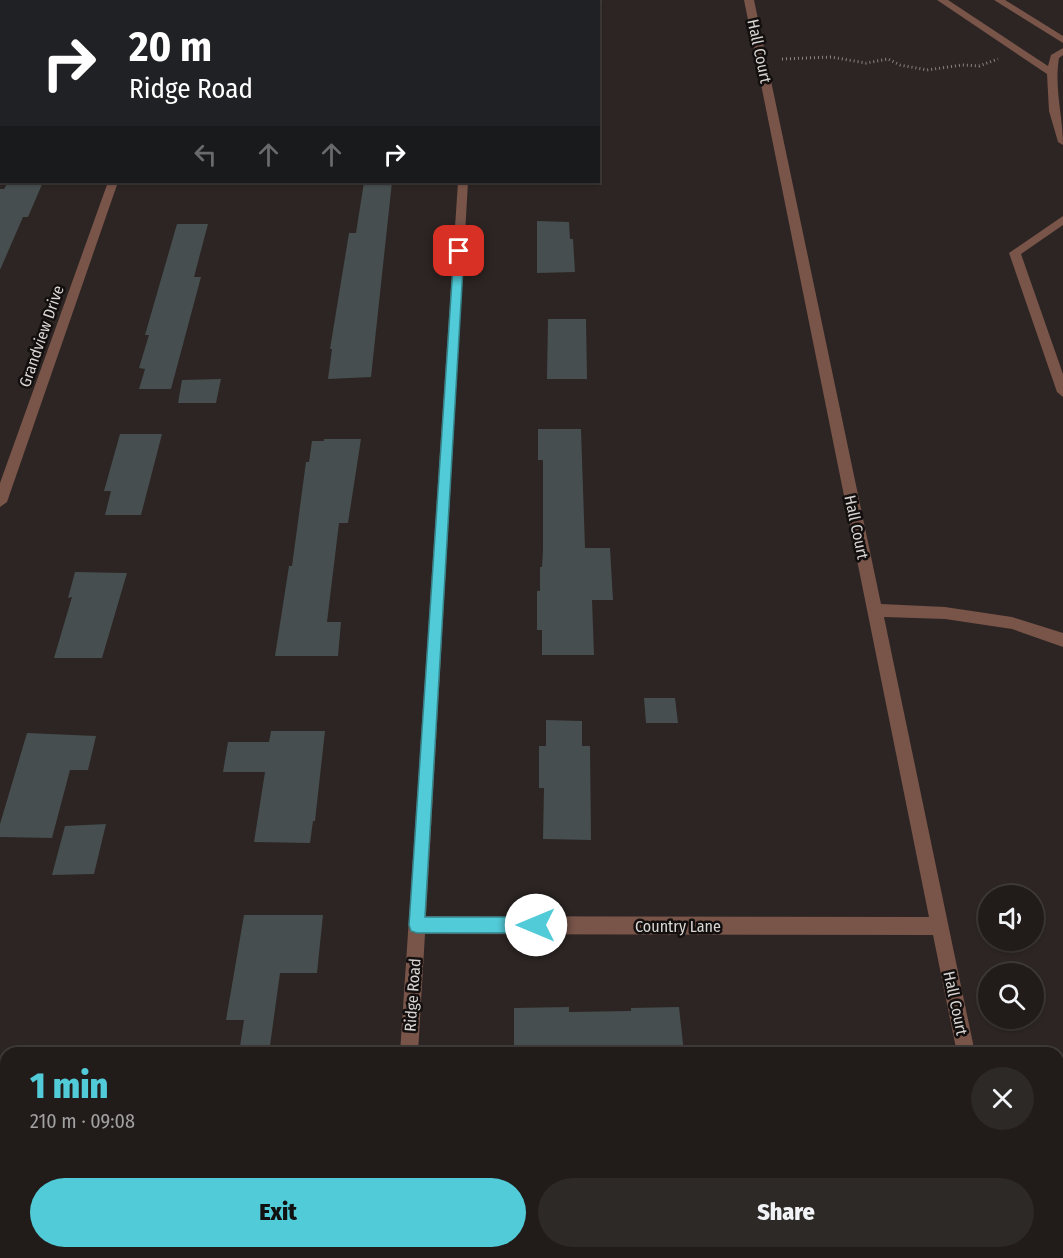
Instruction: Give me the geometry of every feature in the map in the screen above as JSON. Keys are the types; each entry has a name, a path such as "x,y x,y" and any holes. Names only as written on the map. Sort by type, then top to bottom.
{"street":[{"name":"Hall Court","path":"749,0 965,1047"},
{"path":"942,0 1050,72"},
{"path":"999,0 1063,40"},
{"path":"1058,54 1050,72 1057,125 1063,142"},
{"name":"Grandview Drive","path":"0,502 113,183"},
{"name":"Ridge Road","path":"409,1047 463,183"},
{"path":"1063,220 1016,253 1063,392"},
{"path":"874,610 945,613 1000,621 1063,640"},
{"name":"Country Lane","path":"417,925 940,926"}],"path":[{"path":"762,60 831,57 866,63 888,59 900,65 927,70 962,65 979,66 1018,50"}],"building":[{"path":"7,183 43,183 28,217 23,217 0,270 0,189 4,189"},
{"path":"364,183 392,183 371,377 328,379 332,349 330,349 349,233 356,233"},
{"path":"537,221 569,222 570,239 573,239 575,272 537,273"},
{"path":"177,224 208,224 194,277 201,277 171,389 139,389 145,369 139,368 149,335 145,335"},
{"path":"548,319 586,319 587,379 547,379"},
{"path":"221,379 216,403 178,403 182,380"},
{"path":"538,429 581,429 585,548 610,548 613,600 592,600 594,655 542,655 542,630 537,630 537,591 540,591 543,550 543,460 538,460"},
{"path":"120,434 162,434 141,515 105,515 111,491 104,491"},
{"path":"324,439 361,439 348,523 339,523 327,622 341,622 338,656 275,656 289,566 292,566 306,462 309,462 312,441 324,441"},
{"path":"75,572 127,573 102,658 54,658 72,597 68,598"},
{"path":"644,698 675,698 678,723 646,723"},
{"path":"546,720 582,721 582,746 590,746 591,840 543,839 544,788 539,788 539,746 546,746"},
{"path":"271,731 325,731 315,821 313,821 310,843 254,842 265,772 223,772 228,742 269,742"},
{"path":"27,733 96,736 88,770 70,770 52,838 0,837 0,824"},
{"path":"106,824 94,874 52,875 65,826"},
{"path":"244,915 323,915 317,973 280,973 270,1047 240,1047 244,1020 226,1020"},
{"path":"569,1007 569,1012 631,1011 631,1008 679,1007 683,1047 514,1047 514,1008"}],"route":[{"path":"459,251 417,925 536,925"}]}
